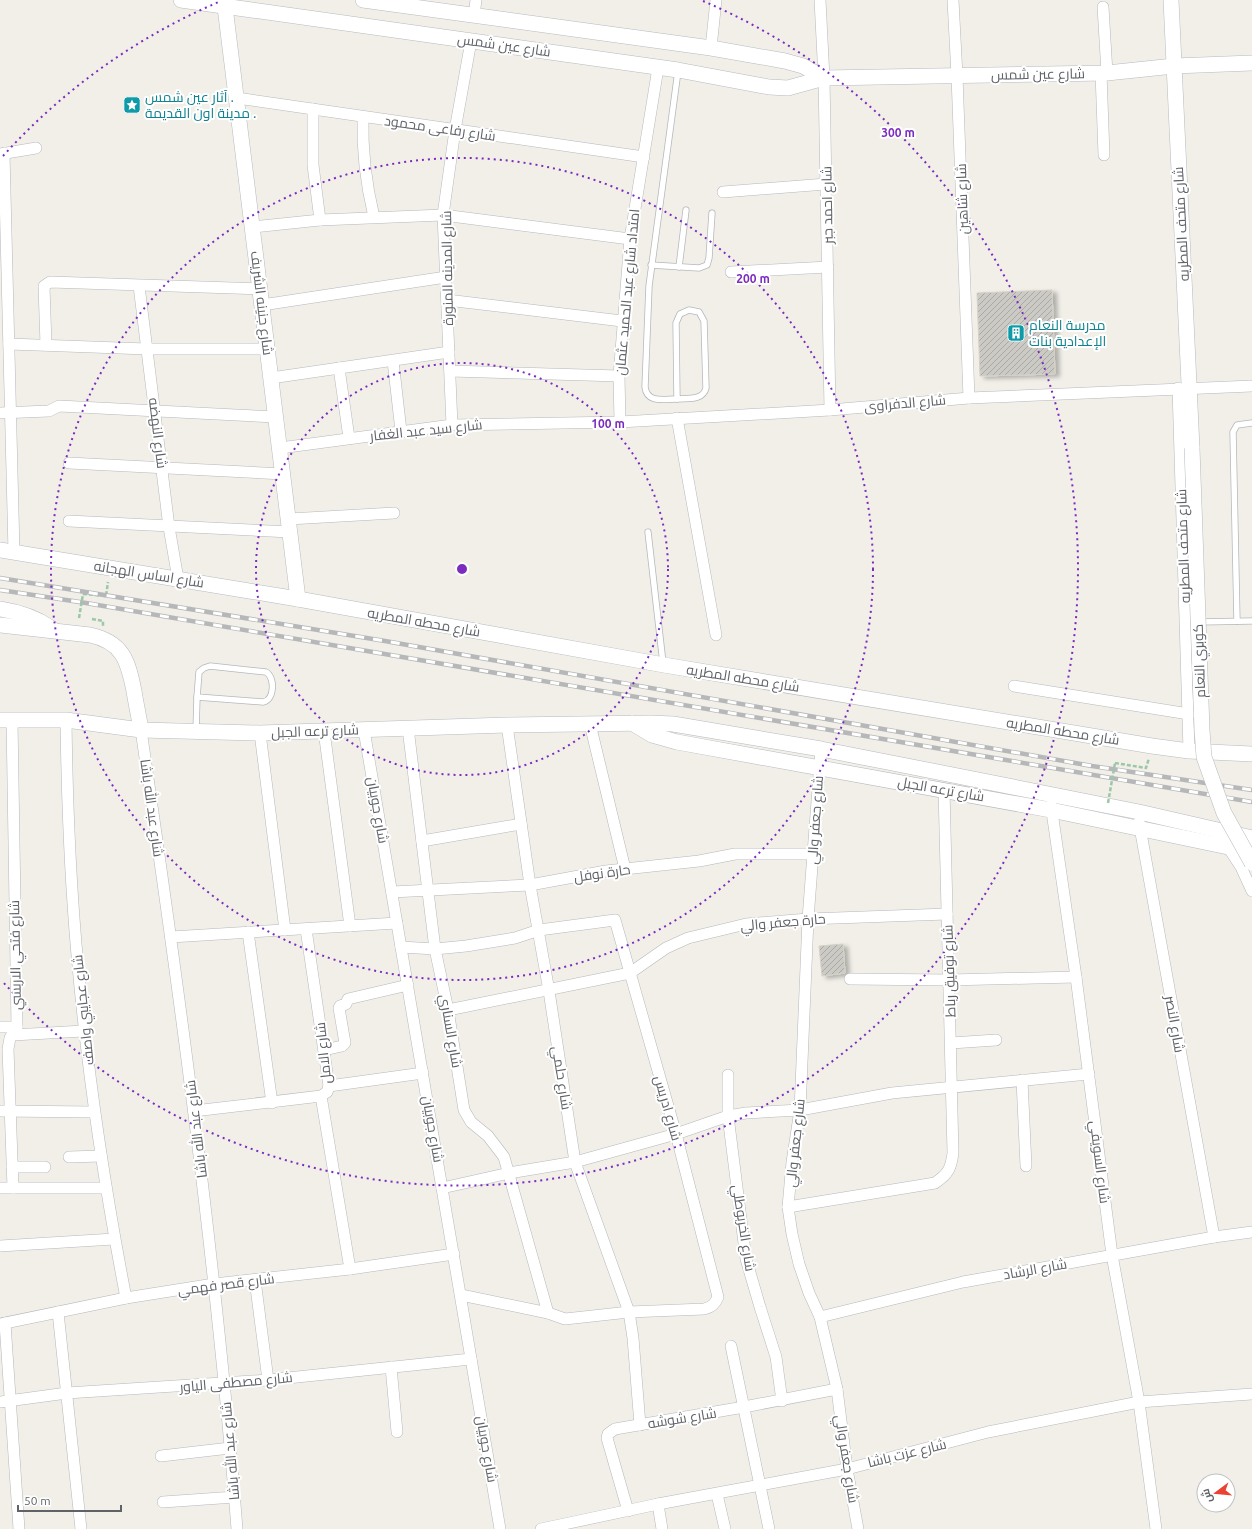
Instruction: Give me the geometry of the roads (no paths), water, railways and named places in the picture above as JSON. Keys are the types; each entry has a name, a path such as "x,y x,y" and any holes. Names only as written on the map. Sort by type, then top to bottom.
{"street":[{"name":"شارع عين شمس","path":"181,0 678,70 769,87 788,88 824,78 1104,73 1174,66 1252,63"},
{"name":"شارع عين شمس","path":"363,0 711,48 791,62 803,66 824,78"},
{"path":"474,15 476,0"},
{"path":"711,48 716,0"},
{"name":"شارع احمد جبر","path":"820,0 824,78 830,410"},
{"name":"شارع شاهين","path":"953,0 969,398"},
{"name":"شارع متحف المطريه","path":"1172,0 1184,388 1185,623 1189,751"},
{"name":"شارع جنينه الشريف","path":"226,7 298,599"},
{"path":"1103,7 1104,155"},
{"name":"شارع المدينه المنورة","path":"452,425 443,215 471,41"},
{"name":"امتداد شارع عبد الحميد عثمان","path":"620,422 619,376 622,321 630,239 658,68"},
{"name":"شارع رفاعى محمود","path":"237,98 644,157"},
{"path":"313,109 313,165 320,220"},
{"path":"362,117 364,167 374,217"},
{"path":"7,551 5,413 9,344 2,153 36,148"},
{"path":"723,192 826,184"},
{"path":"253,227 320,220 443,215 630,239"},
{"path":"731,272 828,267"},
{"path":"262,305 446,277"},
{"path":"46,345 43,290 46,284 56,282 260,289"},
{"name":"شارع النهضه","path":"140,286 169,527 178,579"},
{"path":"447,300 622,321"},
{"path":"9,344 147,349 268,349"},
{"path":"271,378 449,352"},
{"path":"393,360 401,431"},
{"path":"339,368 349,438"},
{"path":"450,370 619,376"},
{"name":"شارع الدفراوى","path":"620,422 830,410 969,398 1252,386"},
{"name":"شارع متحف المطريه","path":"1184,388 1192,448"},
{"path":"5,413 49,411 59,406 276,417"},
{"path":"677,418 716,635"},
{"name":"شارع سيد عبد الغفار","path":"280,448 452,425 620,422"},
{"name":"كوبري النعام","path":"1192,448 1204,757 1224,813 1252,863"},
{"path":"69,463 283,474"},
{"path":"69,521 169,527 290,526 394,513"},
{"name":"شارع اساس الهجانه","path":"7,551 298,599"},
{"name":"شارع محطه المطريه","path":"298,599 664,665 1152,746 1189,751 1252,754"},
{"path":"0,609 23,614 41,621 57,632"},
{"path":"0,625 101,638 111,642 126,659 130,669 141,730"},
{"path":"1014,686 1189,714"},
{"name":"شارع ترعه الجبل","path":"6,720 66,720 141,730 260,733 507,725 631,723 673,724 821,749 1137,812 1252,838"},
{"name":"شارع فتحي الاربسي","path":"6,720 15,1031 8,1043 5,1111 13,1188"},
{"name":"شارع عجايبي واصف","path":"66,720 71,876 84,1032 94,1112 114,1239 126,1298"},
{"name":"شارع ترعه الجبل","path":"631,723 652,735 715,750 944,789 1252,852"},
{"path":"590,724 625,869"},
{"name":"شارع حلمي","path":"507,725 530,885 549,991 575,1162 628,1312 632,1338 640,1424"},
{"name":"شارع السناري","path":"408,728 435,949 448,1010 464,1110 471,1122 488,1136 504,1157 548,1313"},
{"name":"شارع عبد الله باشا","path":"141,730 194,1111 214,1284 237,1529"},
{"name":"شارع جوبيان","path":"364,730 500,1529"},
{"path":"324,731 350,926"},
{"path":"260,733 285,930"},
{"name":"شارع جعفر والي","path":"821,749 808,919 800,1110 792,1162 788,1207 799,1264 809,1293 820,1317 837,1389 847,1469 858,1529"},
{"name":"شارع توفيق رباط","path":"788,1207 935,1183 945,1176 952,1165 952,1086 944,789"},
{"name":"شارع السويفي","path":"1049,794 1076,977 1112,1255 1138,1402 1156,1529"},
{"name":"شارع النصر","path":"1137,812 1214,1237"},
{"path":"422,841 521,824"},
{"path":"1228,847 1241,867 1252,891"},
{"name":"حارة نوفل","path":"392,892 530,885 606,871 699,861 735,854 812,854"},
{"name":"حارة جعفر والي","path":"630,973 666,948 688,938 746,924 808,919 947,914"},
{"name":"شارع ادريس","path":"539,930 615,920 676,1134 718,1297 716,1303 711,1307 704,1309 628,1312"},
{"path":"171,937 397,924"},
{"name":"شارع الامل","path":"194,1111 272,1103 321,1096 327,1092 329,1086 306,929"},
{"path":"401,948 435,949 491,943 515,938 539,930"},
{"path":"248,932 272,1103"},
{"path":"448,1010 549,991 630,973"},
{"path":"850,980 949,980 1076,977"},
{"path":"324,1050 342,1046 345,1043 339,1008 340,1006 346,1004 348,999 408,985"},
{"path":"0,1027 15,1031 84,1032"},
{"path":"950,1042 996,1040"},
{"path":"329,1086 423,1073"},
{"path":"442,1188 509,1173 575,1162 676,1134 728,1116 746,1113 800,1110 892,1093 952,1086 1089,1074"},
{"name":"شارع الخربوطلي","path":"728,1075 728,1116 746,1259 776,1357 782,1401"},
{"path":"1022,1080 1026,1166"},
{"path":"321,1096 350,1269"},
{"path":"5,1111 94,1112"},
{"path":"69,1157 101,1156"},
{"path":"12,1167 45,1167"},
{"path":"0,1188 106,1188"},
{"name":"شارع الرشاد","path":"820,1317 963,1282 1214,1237 1252,1232"},
{"path":"0,1246 114,1239"},
{"name":"شارع قصر فهمي","path":"2,1324 126,1298 214,1284 350,1269 454,1254"},
{"path":"255,1280 268,1380"},
{"path":"461,1295 548,1313 565,1319 628,1312"},
{"path":"58,1312 82,1529"},
{"path":"2,1324 5,1401 19,1529"},
{"path":"731,1346 769,1529"},
{"name":"شارع مصطفى الياور","path":"5,1401 67,1394 268,1380 471,1360"},
{"path":"391,1368 397,1432"},
{"name":"شارع شوشه","path":"628,1511 607,1438 611,1430 744,1408 837,1389"},
{"name":"شارع عزت باشا","path":"541,1529 569,1526 658,1504 847,1469 988,1432 1138,1402 1252,1394"},
{"path":"161,1456 230,1448"},
{"path":"717,1494 725,1529"},
{"path":"163,1502 235,1497"},
{"path":"658,1504 662,1529"}],"lane":[{"path":"677,399 676,323 680,314 689,310 694,310 699,312 704,320 705,391 699,397 677,399 653,399 650,398 645,391 651,266 678,70"},
{"path":"679,267 686,210"},
{"path":"651,266 703,267 709,262 712,213"},
{"path":"1237,621 1233,432 1237,425 1252,423"},
{"path":"648,532 660,646 664,665"},
{"path":"1185,623 1252,621"},
{"path":"196,732 197,697 198,675 206,666 263,671 268,673 271,678 271,695 269,700 266,702 197,697"}],"railway":[{"path":"0,578 385,641 1092,766 1252,790"},
{"path":"0,590 86,603 1252,802"}],"place":[{"name":"آثار عين شمس . مدينة اون القديمة .","path":"132,105"},
{"name":"مدرسة النعام الإعدادية بنات","path":"1016,333"}]}
